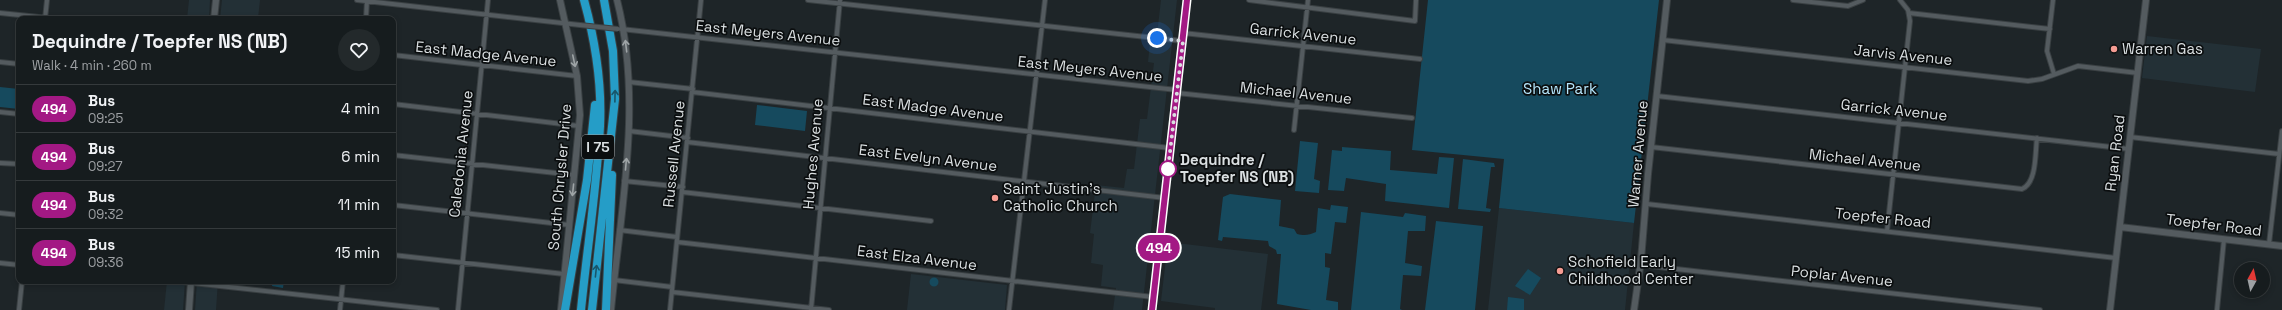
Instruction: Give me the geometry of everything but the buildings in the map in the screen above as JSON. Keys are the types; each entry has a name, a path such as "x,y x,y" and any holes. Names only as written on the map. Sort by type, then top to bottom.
{"highway":[{"name":"I 75","path":"581,310 600,126 599,89 594,45 584,0"},
{"name":"I 75","path":"592,310 613,126 615,65 604,0"},
{"path":"565,310 587,180 594,108 599,89"},
{"path":"606,310 613,126"}],"main road":[{"path":"214,16 216,0"},
{"name":"South Chrysler Drive","path":"560,0 577,76 579,126 561,310"},
{"path":"611,310 629,131 630,82 617,0"},
{"path":"1152,310 1187,0"},
{"name":"Warner Avenue","path":"1634,310 1641,265 1651,147 1667,0"},
{"name":"Ryan Road","path":"2110,310 2146,0"},
{"name":"Toepfer Road","path":"2120,227 2282,246"},
{"path":"189,310 191,284"}],"street":[{"path":"45,16 47,0"},
{"name":"East Meyers Avenue","path":"357,0 1177,91"},
{"name":"Caledonia Avenue","path":"458,310 488,0"},
{"name":"Russell Avenue","path":"670,310 701,0"},
{"path":"808,0 840,2 1183,41"},
{"path":"1009,310 1045,0"},
{"path":"1249,0 1415,21 1416,0"},
{"path":"1294,130 1308,0"},
{"path":"1793,0 1848,6 1863,0"},
{"path":"1887,232 1905,67 1909,13 1900,0"},
{"path":"2053,0 2048,56 2054,74"},
{"path":"366,16 367,1"},
{"name":"Hughes Avenue","path":"811,309 840,2"},
{"path":"0,13 27,16"},
{"path":"1909,13 2050,29"},
{"name":"Garrick Avenue","path":"1183,33 1420,59"},
{"name":"Jarvis Avenue","path":"1663,40 2028,81 2042,79 2078,66 2138,73"},
{"name":"East Madge Avenue","path":"396,55 577,76"},
{"path":"0,62 16,64"},
{"name":"East Madge Avenue","path":"630,82 830,108 1170,148"},
{"name":"Michael Avenue","path":"1177,91 1296,106 1412,118"},
{"name":"Garrick Avenue","path":"1657,96 2129,149"},
{"path":"396,104 579,126"},
{"path":"0,112 16,114"},
{"name":"East Evelyn Avenue","path":"629,131 825,158 1165,198"},
{"path":"2269,244 2282,131"},
{"path":"2130,137 2279,154"},
{"name":"Michael Avenue","path":"1651,147 2022,189 2030,184 2037,138"},
{"path":"396,154 574,175"},
{"path":"0,162 16,164"},
{"path":"624,181 820,208 931,221"},
{"name":"Toepfer Road","path":"1647,204 2116,258"},
{"path":"396,205 569,225"},
{"path":"0,213 16,215"},
{"name":"East Elza Avenue","path":"619,230 816,258 1153,297"},
{"path":"2217,310 2224,239"},
{"path":"396,255 564,274"},
{"path":"0,263 16,265"},
{"name":"Poplar Avenue","path":"1641,265 2040,310"},
{"path":"614,280 811,309 829,310"},
{"path":"19,310 22,284"},
{"path":"209,284 437,310"},
{"path":"340,310 343,284"}],"shaded area":[{"path":"189,0 210,0 209,16 187,16"},
{"path":"222,0 260,0 258,16 220,16"},
{"path":"1161,0 1177,0 1142,310 1113,310 1116,288 1101,286 1103,265 1091,263 1094,234 1090,233 1096,185 1124,188 1127,169 1134,169 1140,119 1147,119 1154,63 1148,62 1150,42 1157,34"},
{"path":"2147,36 2261,49 2255,92 2142,78"},
{"name":"Schofield Early Childhood Center","path":"1499,208 1634,223 1625,310 1488,310"},
{"path":"1168,242 1268,254 1261,310 1215,310 1215,308 1161,301"},
{"path":"911,274 1007,285 1005,310 907,310"},
{"path":"167,284 185,284 183,310 164,310"},
{"path":"197,284 218,284 216,310 195,310"}],"green space":[{"name":"Shaw Park","path":"1428,0 1659,0 1634,223 1499,208 1504,159 1412,150"},
{"path":"0,87 16,89 16,109 0,107"},
{"path":"757,105 807,111 805,131 755,125"},
{"path":"1300,141 1318,143 1314,179 1320,181 1319,193 1295,191"},
{"path":"1342,147 1391,151 1390,170 1437,174 1439,157 1454,158 1449,208 1385,201 1386,184 1346,178 1344,191 1328,190 1332,150 1342,151"},
{"path":"1463,159 1494,163 1495,167 1491,167 1486,208 1491,209 1490,212 1458,209"},
{"path":"1230,194 1281,200 1279,226 1294,229 1297,234 1302,235 1316,232 1318,208 1330,210 1331,205 1348,207 1346,223 1335,222 1331,254 1325,253 1325,267 1330,268 1326,300 1338,302 1338,310 1311,310 1277,304 1281,254 1277,254 1276,250 1269,246 1268,241 1223,237 1222,241 1218,240 1223,197"},
{"path":"1361,212 1403,217 1405,213 1426,216 1425,231 1408,231 1405,263 1422,266 1421,276 1403,275 1400,309 1402,310 1351,310"},
{"path":"1436,221 1483,226 1475,310 1425,310"},
{"path":"1528,269 1541,278 1530,295 1515,286"},
{"path":"934,277 939,282 934,287 929,282"},
{"path":"272,284 284,284 283,288 272,286"},
{"path":"1508,297 1524,299 1524,310 1507,310"}],"bus line":[{"name":"494","path":"1152,310 1187,0"}],"place":[{"name":"Warren Gas","path":"2114,49"},
{"name":"Dequindre / Toepfer NS (NB)","path":"1168,169"},
{"name":"Saint Justin's Catholic Church","path":"995,198"},
{"name":"Schofield Early Childhood Center","path":"1560,271"}],"route":[{"path":"1157,38 1183,41 1168,169"}]}
